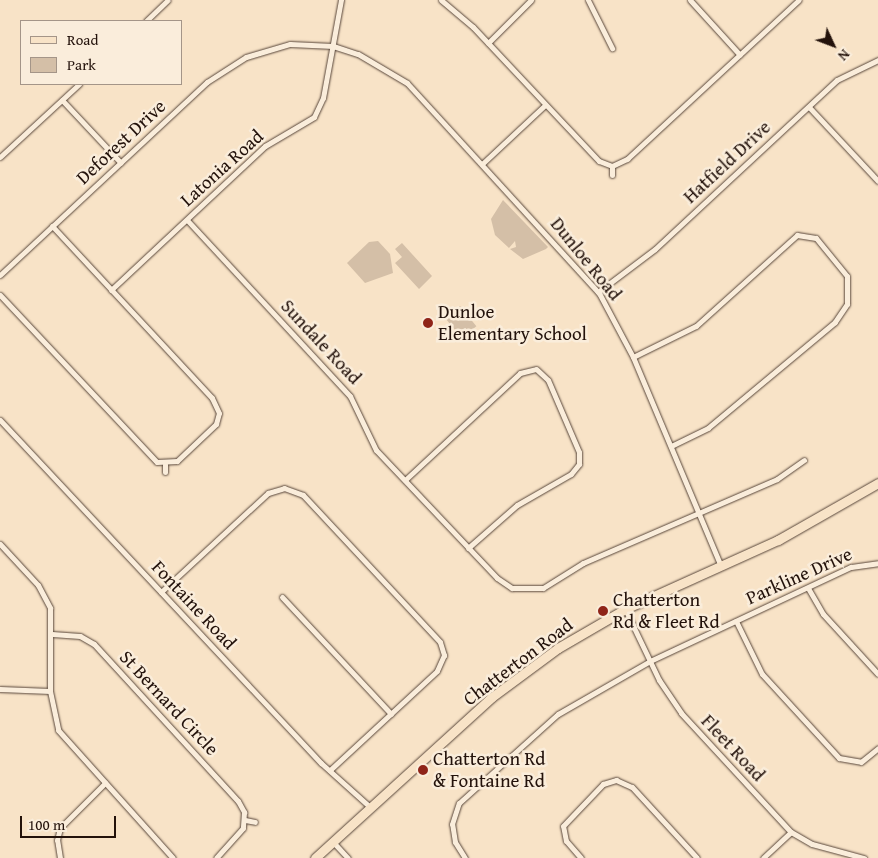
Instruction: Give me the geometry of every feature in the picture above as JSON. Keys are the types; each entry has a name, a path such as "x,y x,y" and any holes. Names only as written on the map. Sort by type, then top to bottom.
{"main road":[{"name":"Chatterton Road","path":"315,858 492,697 565,644 625,610 817,520 878,483"}],"street":[{"path":"147,20 168,0"},
{"name":"Latonia Road","path":"111,290 265,146 314,117 333,46 341,0"},
{"path":"441,0 488,43 599,161 612,166 627,160 798,0"},
{"path":"488,43 531,0"},
{"path":"588,0 612,48"},
{"path":"690,0 740,55"},
{"name":"Deforest Drive","path":"0,275 207,82 246,57 290,44 333,46"},
{"name":"Dunloe Road","path":"333,46 392,71 482,164 598,292 633,357 721,566"},
{"name":"Hatfield Drive","path":"598,292 655,249 837,80 878,60"},
{"path":"0,157 78,85"},
{"path":"62,100 121,163"},
{"path":"482,164 546,105"},
{"path":"808,107 878,181"},
{"path":"612,166 612,175"},
{"name":"Sundale Road","path":"187,220 350,396 372,445 504,584 528,591 699,513"},
{"path":"0,295 150,456 165,464 177,461 213,427 219,413 212,398 52,226"},
{"path":"633,357 696,326 791,240 805,234 816,238 844,269 847,304 835,322 714,424 671,446"},
{"path":"536,369 538,362"},
{"path":"405,480 520,373 536,369"},
{"path":"468,548 516,505 577,468 578,452 548,380 536,369"},
{"name":"Fontaine Road","path":"0,420 330,770 370,807"},
{"path":"699,513 776,479 804,460"},
{"path":"165,464 165,472"},
{"path":"161,592 264,496 284,488 303,495 440,642 444,655 437,671 330,770"},
{"path":"0,544 46,597 52,634 50,691 58,730 174,858"},
{"name":"Parkline Drive","path":"465,858 455,842 452,824 464,798 529,737 593,691 650,661 808,588 875,563"},
{"path":"808,588 823,614 878,674"},
{"path":"282,597 391,714"},
{"name":"Fleet Road","path":"625,610 650,661 680,713 791,832 812,844 864,858"},
{"path":"736,621 762,674 839,758 852,763 878,748"},
{"name":"St Bernard Circle","path":"52,634 80,636 94,644 238,801 244,820"},
{"path":"0,689 50,691"},
{"path":"581,858 562,830 576,809 603,784 616,780 632,787 697,858"},
{"path":"60,858 60,828 105,783"},
{"path":"216,858 240,835 244,820 255,822"},
{"path":"763,858 791,832"},
{"path":"333,842 348,858"}],"green space":[{"path":"503,200 548,247 546,249 523,259 510,249 516,247 515,241 509,248 495,235 491,219"},
{"path":"378,241 390,254 393,273 365,283 347,263 369,242"},
{"path":"402,243 432,276 419,289 395,263 402,257 395,249"},
{"path":"460,306 476,326 462,338 445,318"}],"place":[{"name":"Dunloe Elementary School","path":"428,323"},
{"name":"Chatterton Rd & Fleet Rd","path":"603,611"},
{"name":"Chatterton Rd & Fontaine Rd","path":"423,770"}]}
